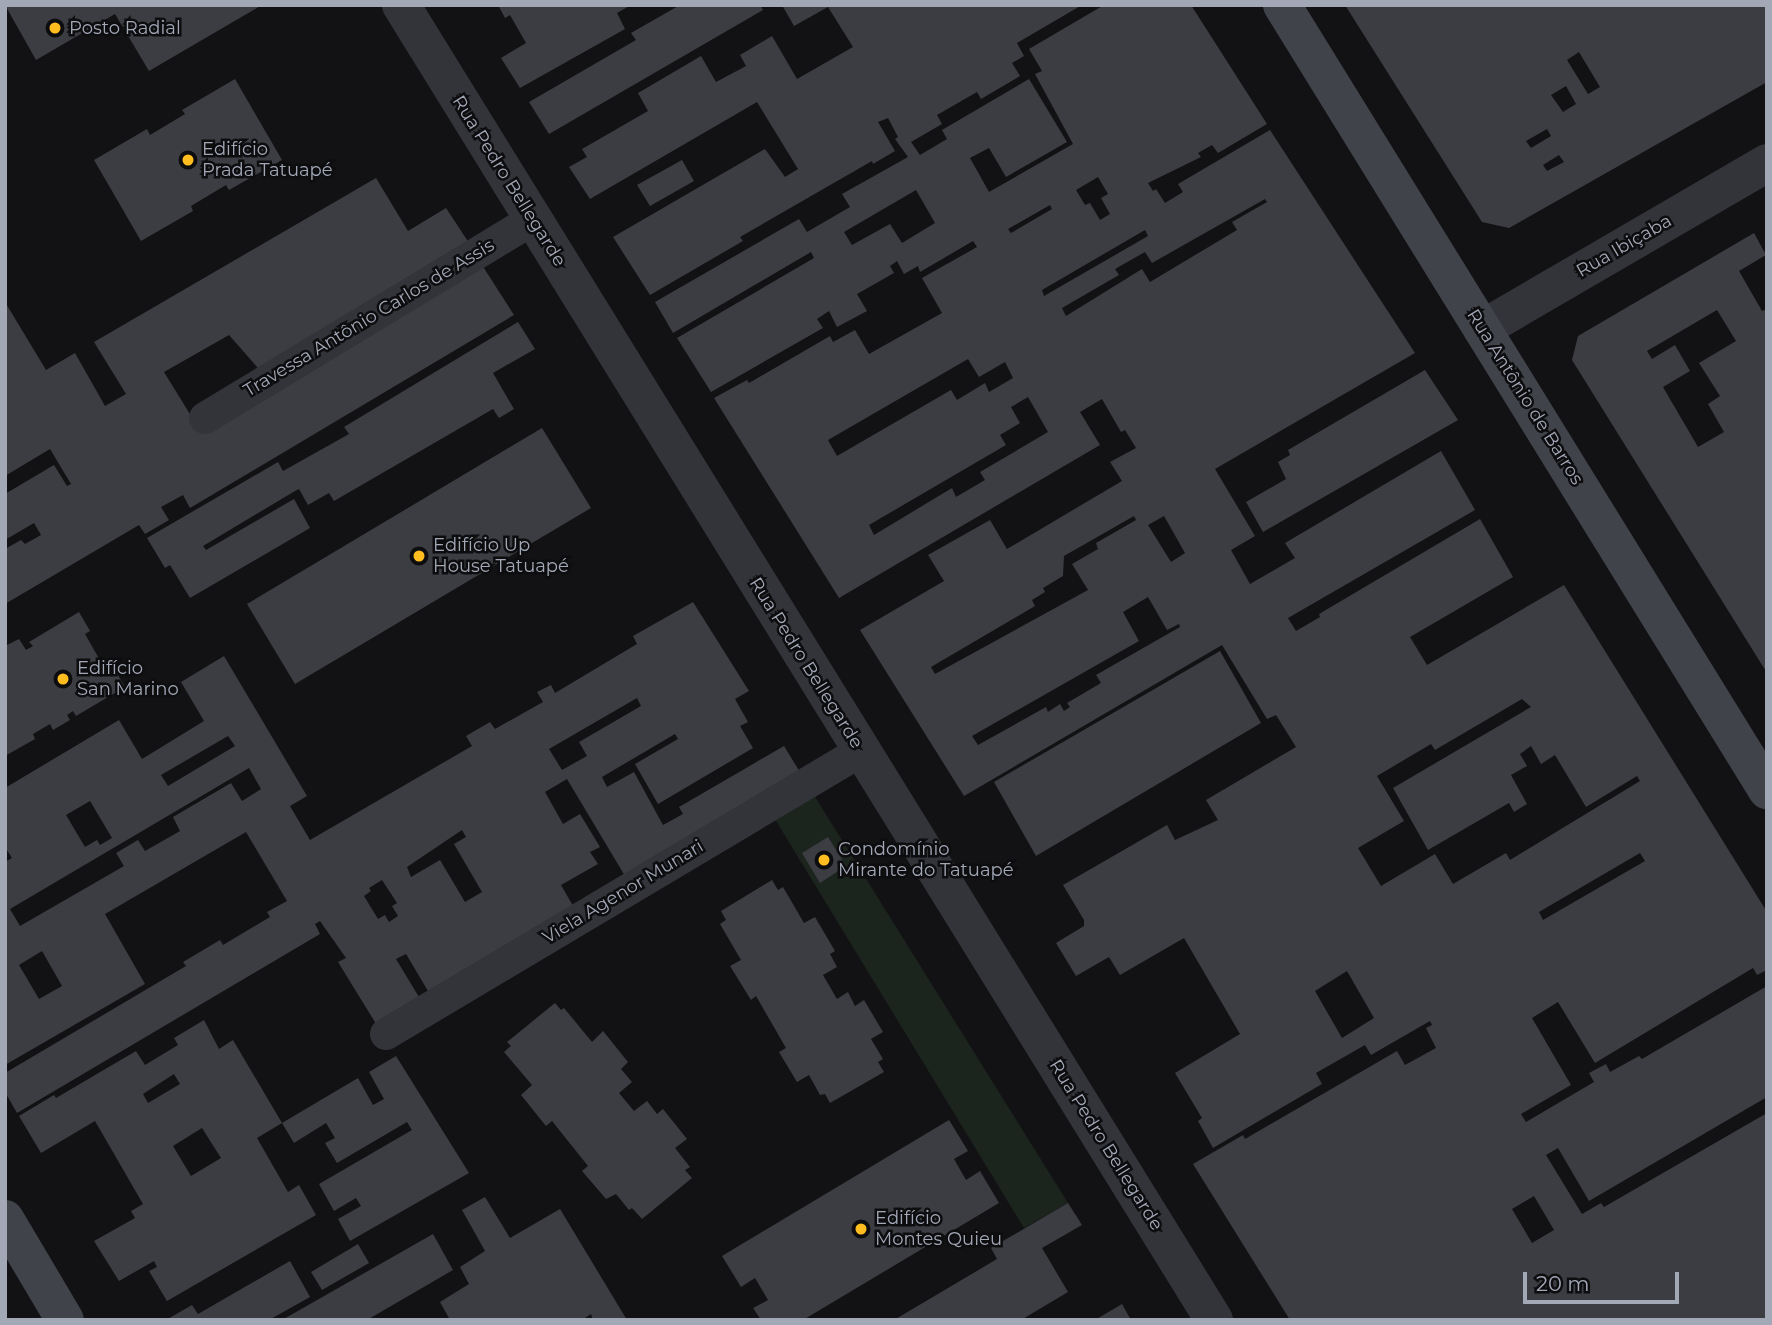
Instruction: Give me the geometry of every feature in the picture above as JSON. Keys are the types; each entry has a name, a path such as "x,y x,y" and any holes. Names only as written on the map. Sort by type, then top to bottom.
{"main road":[{"name":"Rua Antônio de Barros","path":"1282,5 1767,790"},
{"path":"5,1219 65,1320"}],"street":[{"name":"Rua Pedro Bellegarde","path":"401,5 1214,1320"},
{"name":"Rua Ibiçaba","path":"1482,329 1767,163"}],"lane":[{"name":"Travessa Antônio Carlos de Assis","path":"205,418 533,219"},
{"name":"Viela Agenor Munari","path":"386,1034 861,751"}],"shaded area":[{"path":"812,792 1068,1203 1024,1228 773,816"}],"building":[{"path":"5,5 262,5 149,71 115,14 36,60"},
{"path":"498,5 631,5 617,13 625,29 520,88 501,58 526,43 510,15 505,18"},
{"path":"680,5 760,5 763,10 549,134 529,102 636,40 631,33"},
{"path":"782,5 1082,5 1017,43 1024,56 1012,63 1020,76 981,99 977,92 937,115 942,124 911,142 920,155 947,139 942,130 1029,79 1067,142 1006,177 989,148 970,158 989,192 1073,144 1035,74 1042,71 1029,49 1104,5 1191,5 1267,124 1218,153 1212,145 1198,153 1201,157 1148,183 1153,191 1156,189 1165,203 1183,192 1178,184 1270,130 1415,353 1215,469 1255,536 1231,550 1250,584 1295,558 1285,543 1441,451 1475,510 1288,618 1296,631 1320,617 1319,614 1480,519 1513,577 1410,637 1427,665 1564,585 1767,912 1767,970 1757,975 1753,968 1595,1063 1558,1002 1532,1018 1571,1085 1521,1114 1526,1122 1594,1082 1589,1073 1606,1064 1610,1072 1639,1056 1642,1059 1767,986 1767,1097 1589,1201 1558,1148 1546,1155 1582,1214 1601,1203 1604,1207 1767,1113 1767,1320 1290,1320 1193,1164 1243,1135 1245,1139 1397,1051 1405,1065 1436,1048 1426,1028 1432,1025 1430,1021 1371,1055 1365,1045 1316,1073 1322,1084 1213,1148 1198,1121 1202,1118 1175,1073 1240,1034 1184,938 1120,975 1109,957 1076,976 1056,943 1084,926 1084,920 1063,885 1167,825 1175,840 1218,820 1206,800 1296,747 1276,715 1267,719 1222,645 964,796 860,630 944,581 928,555 990,520 1007,549 1122,481 1110,462 1136,448 1125,430 1121,432 1102,399 1080,412 1100,445 839,598 714,398 747,380 749,383 830,336 833,342 855,330 869,354 942,313 922,278 977,247 973,241 920,272 918,266 904,274 897,261 890,266 894,273 857,294 867,311 837,327 829,311 817,319 823,328 711,392 677,338 814,258 811,252 673,333 655,302 799,219 807,232 850,207 842,194 908,157 895,139 898,137 888,118 878,122 895,151 873,164 872,161 740,237 743,241 650,295 613,237 765,149 785,177 798,169 757,102 590,199 569,167 587,157 582,149 648,111 638,93 701,56 716,82 746,66 740,55 772,36 797,79 853,47 828,7 794,26","holes":["1098,177 1108,194 1101,198 1110,214 1100,220 1090,203 1085,205 1076,190","916,190 935,223 902,243 890,224 852,245 844,232","1265,199 1267,202 1232,222 1237,230 1150,282 1142,269 1066,316 1062,308 1119,275 1115,269 1145,252 1152,263","1050,205 1052,209 1011,233 1008,229","1145,230 1148,236 1044,296 1042,290","968,359 979,377 1005,362 1013,378 989,392 985,383 957,400 951,390 837,456 828,440","1028,397 1048,432 980,472 985,480 956,497 952,488 874,535 869,525 1006,445 1000,435 1020,423 1011,407","1134,516 1136,520 1096,543 1098,549 1072,564 1088,590 935,674 931,667 1035,606 1032,600 1045,592 1043,588 1063,576 1064,556","1164,516 1185,553 1171,562 1148,525","1148,597 1167,630 1179,624 1180,627 1096,675 1101,683 1067,703 1070,707 1064,711 1060,704 1048,712 1046,707 978,745 972,736 1139,641 1123,612","1522,699 1531,707 1393,788 1428,850 1509,803 1514,812 1527,804 1511,775 1527,766 1520,754 1531,746 1541,764 1555,755 1586,807 1637,776 1640,781 1510,860 1506,853 1453,884 1435,854 1381,886 1358,848 1404,821 1377,776 1431,744 1435,750","1640,853 1645,861 1543,920 1539,912","1347,971 1374,1018 1342,1038 1315,991","1534,1196 1554,1230 1532,1243 1512,1209"]},
{"path":"1345,5 1767,5 1767,82 1509,228 1482,222","holes":["1579,52 1600,87 1588,94 1567,60","1566,86 1576,104 1563,112 1551,95","1547,129 1551,136 1531,148 1526,141","1559,155 1564,162 1547,171 1543,165"]},
{"name":"Edifício Prada Tatuapé","path":"235,79 282,160 229,190 226,185 191,206 193,211 141,241 94,160 147,129 150,135 185,114 182,110"},
{"path":"682,160 694,181 650,206 637,185"},
{"path":"376,178 408,231 446,208 469,243 258,368 229,335 164,372 201,432 482,265 514,315 190,508 183,495 161,507 169,520 145,534 139,525 5,604 5,549 21,540 25,544 41,535 34,523 5,540 5,494 54,465 67,486 71,484 50,449 5,476 5,302 46,370 75,353 105,406 126,394 94,342"},
{"path":"1754,233 1766,255 1739,271 1762,311 1767,309 1767,673 1572,360 1578,336","holes":["1717,310 1736,341 1699,363 1720,396 1708,404 1724,432 1698,447 1663,387 1690,371 1675,345 1652,359 1647,351"]},
{"path":"518,322 535,349 493,373 514,409 499,418 493,409 334,501 329,493 308,505 299,489 295,491 203,546 206,550 294,499 310,528 190,598 170,565 165,568 147,538 278,462 283,471 349,434 344,427"},
{"path":"1425,370 1458,420 1263,532 1246,502 1286,479 1278,462 1290,455 1288,450"},
{"name":"Edifício Up House Tatuapé","path":"542,428 591,508 295,684 247,604"},
{"path":"693,602 749,691 735,699 748,722 740,726 753,748 658,804 635,764 678,739 675,734 602,777 607,787 634,772 663,825 683,814 679,807 784,746 803,777 628,881 567,779 545,792 563,824 580,814 600,847 590,852 598,864 561,885 576,911 431,996 406,954 396,959 422,1002 378,1027 338,962 346,958 320,921 315,924 320,934 17,1113 5,1092 5,1073 186,966 183,962 220,940 223,945 270,917 267,912 287,901 246,832 105,914 145,984 5,1065 5,862 12,858 5,847 5,788 119,720 142,759 204,721 181,682 224,656 307,796 290,806 310,840 472,746 466,736 490,722 495,729 543,702 537,692 551,685 555,693 637,644 633,636","holes":["637,698 641,706 579,742 587,756 562,770 549,749","228,736 235,746 168,786 161,775","249,768 261,789 242,801 231,783 173,817 180,831 145,851 138,840 116,853 124,866 20,926 10,909","90,801 112,838 100,845 97,840 85,847 66,815","462,830 466,837 454,844 482,892 465,902 440,860 411,877 407,867","382,880 397,903 392,906 398,916 389,922 385,915 378,919 364,896 371,891 369,888","42,951 62,986 39,999 19,965"]},
{"name":"Edifício San Marino","path":"79,612 90,631 85,634 106,671 113,667 125,687 76,716 73,711 67,715 70,720 53,730 50,724 33,734 35,739 5,756 5,646 19,639 26,650 33,646 29,642"},
{"path":"1220,651 1261,723 1036,856 994,782"},
{"name":"Condomínio Mirante do Tatuapé","path":"828,837 846,866 820,883 802,853"},
{"path":"772,880 778,890 783,887 804,923 815,917 835,951 830,954 837,967 823,975 837,999 848,992 855,1006 864,1000 883,1032 871,1039 883,1059 878,1062 884,1072 830,1103 825,1094 820,1095 809,1075 797,1082 779,1052 786,1048 756,996 751,1000 730,966 741,960 720,924 726,920 721,911"},
{"path":"555,1003 561,1010 564,1008 592,1042 603,1031 628,1062 621,1069 632,1082 619,1093 634,1111 647,1101 657,1114 663,1109 687,1139 675,1148 690,1167 685,1170 692,1178 642,1219 632,1208 629,1210 616,1194 606,1199 582,1171 588,1166 552,1121 546,1126 521,1095 532,1085 504,1052 511,1046 507,1042"},
{"path":"204,1020 219,1049 233,1040 282,1123 257,1138 288,1192 299,1185 316,1215 167,1301 149,1271 157,1267 154,1261 119,1281 94,1241 135,1218 131,1211 143,1204 95,1121 41,1153 19,1116 54,1095 56,1098 136,1051 145,1065 178,1045 174,1038","holes":["174,1074 180,1084 148,1103 143,1094","202,1128 221,1158 191,1176 173,1146"]},
{"path":"396,1056 469,1173 350,1241 338,1219 361,1206 356,1198 334,1211 319,1184 412,1130 407,1122 337,1163 325,1143 335,1138 326,1123 294,1143 282,1123 358,1078 373,1105 384,1099 369,1072"},
{"name":"Edifício Montes Quieu","path":"949,1120 968,1151 954,1159 966,1180 980,1171 999,1203 803,1320 761,1320 753,1308 768,1300 755,1278 741,1287 722,1256"},
{"path":"485,1197 510,1238 560,1209 627,1320 593,1320 591,1314 582,1320 450,1320 440,1302 469,1284 460,1267 485,1251 462,1210"},
{"path":"1068,1203 1082,1225 1042,1248 1068,1292 1021,1320 894,1320 997,1259 991,1248"},
{"path":"433,1234 453,1270 367,1320 282,1320"},
{"path":"358,1244 369,1263 322,1290 311,1272"},
{"path":"290,1261 310,1297 269,1320 166,1320 192,1305 198,1314"},
{"path":"1122,1304 1131,1320 1095,1320"}],"place":[{"name":"Posto Radial","path":"55,28"},
{"name":"Edifício Prada Tatuapé","path":"188,160"},
{"name":"Edifício Up House Tatuapé","path":"419,556"},
{"name":"Edifício San Marino","path":"63,679"},
{"name":"Condomínio Mirante do Tatuapé","path":"824,860"},
{"name":"Edifício Montes Quieu","path":"861,1229"}]}
